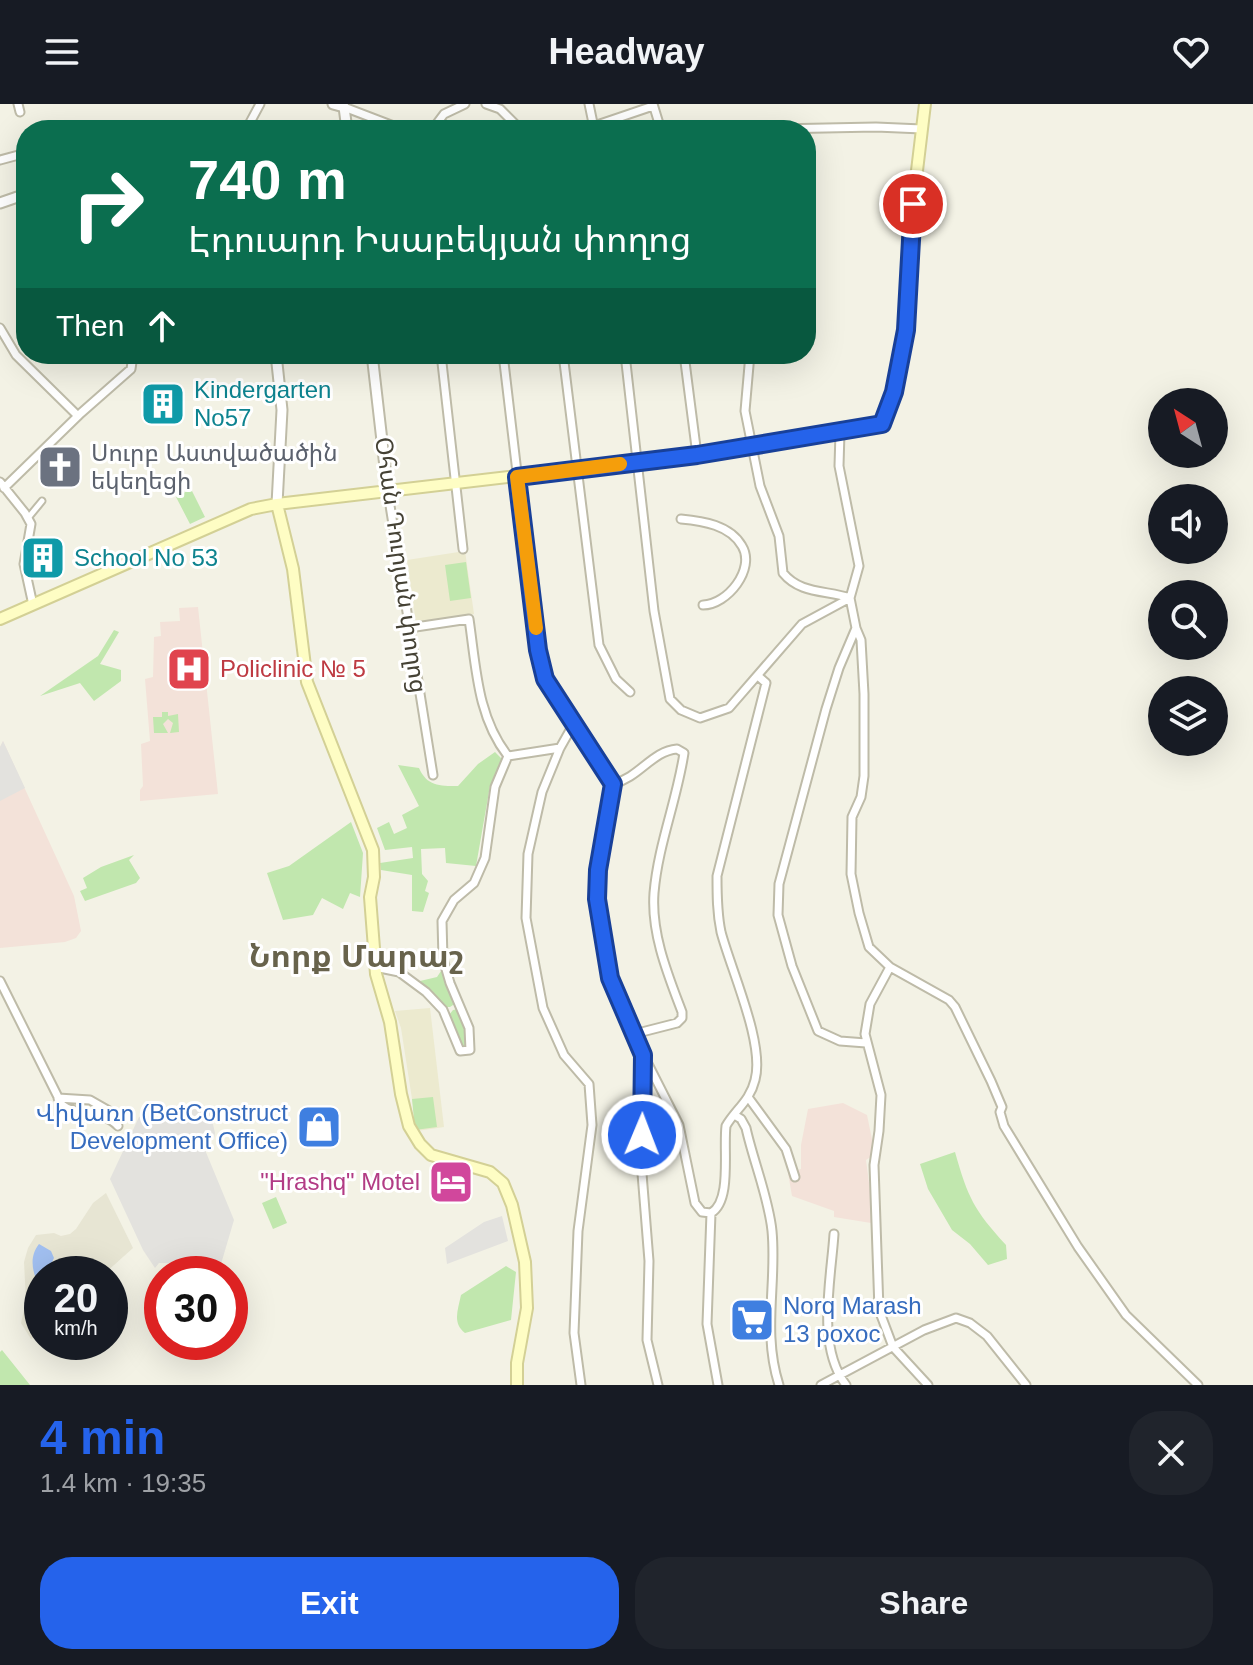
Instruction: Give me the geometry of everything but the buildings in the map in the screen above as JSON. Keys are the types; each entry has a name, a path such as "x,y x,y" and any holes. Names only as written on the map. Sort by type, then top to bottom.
{"main road":[{"path":"0,619 245,512 277,504 697,455 882,424 894,392 906,330 910,229 925,104"},
{"path":"277,504 293,569 307,682 373,850 374,877 370,897 375,967 390,1022 401,1094 412,1132 431,1155 490,1172 503,1183 512,1205 525,1262 527,1308 517,1363 517,1385"}],"street":[{"path":"366,114 370,104"},
{"path":"440,120 444,114 465,104"},
{"path":"486,104 500,109 511,120"},
{"path":"615,120 653,105"},
{"path":"339,106 380,120"},
{"path":"816,128 922,129"},
{"path":"0,328 16,355"},
{"path":"25,364 78,416"},
{"path":"33,605 24,564 31,524 2,485 131,369 132,364"},
{"path":"277,364 282,410 277,504"},
{"name":"Օհան Դուրյան փողոց","path":"373,364 388,493 433,775"},
{"path":"442,364 463,549"},
{"path":"504,364 538,650 545,679 613,784 598,870 597,899 610,978 643,1055 679,1125 695,1203 702,1212 711,1213 719,1208 724,1197 726,1128 748,1097 755,1082 758,1062 720,930 717,903 717,876 766,683 758,676"},
{"path":"564,364 599,645 616,679 630,692"},
{"path":"626,364 654,611 670,699 681,710 700,718 729,708 802,624 850,598"},
{"path":"685,364 697,455"},
{"path":"749,364 745,411 760,486 779,536 783,573 791,583 801,588 834,592 850,598"},
{"path":"840,432 839,466 859,566 850,598 861,640 864,694 864,776 861,797 852,817 851,874 869,947 890,967 949,1000 955,1007 1002,1107 1004,1126 1047,1200 1126,1315 1198,1385"},
{"path":"28,518 42,501"},
{"path":"681,519 718,526 735,537 745,550 744,569 733,589 720,601 703,605"},
{"path":"409,628 469,619 481,703 493,738 508,756"},
{"path":"856,628 826,709 779,884 778,915 792,966 818,1031 840,1041 866,1043"},
{"path":"573,725 542,792 528,854 526,918 543,1008 564,1055 589,1084 592,1125 578,1231 574,1333 581,1385"},
{"path":"508,756 560,748"},
{"path":"613,784 638,773 663,750 680,749 684,756 654,895 658,940 682,1018 677,1023 634,1034"},
{"path":"375,967 399,972 426,992 443,1010 458,1049 462,1052 471,1047 469,1028 443,959 442,921 454,900 474,883 485,858 495,787 508,756"},
{"path":"890,967 870,1004 866,1043 881,1095 874,1165 879,1310 893,1347 928,1385"},
{"path":"0,981 65,1109 90,1112 118,1126"},
{"path":"443,1010 459,1004"},
{"path":"643,1055 641,1161 649,1261 647,1340 658,1385"},
{"path":"748,1097 786,1149 795,1177"},
{"path":"58,1098 90,1100 118,1116"},
{"path":"736,1116 746,1128 772,1230 770,1335 773,1367 779,1385"},
{"path":"711,1213 707,1324 718,1385"},
{"path":"834,1234 827,1335 840,1377 846,1385"},
{"path":"821,1385 924,1330 956,1318 970,1323 987,1336 1026,1385"}],"shaded area":[{"path":"465,551 474,614 416,623 407,560"},
{"path":"198,607 218,794 140,801 143,786 141,744 150,741 145,679 153,677 154,637 161,636 160,622 180,621 179,608"},
{"path":"3,741 74,896 81,931 76,938 65,942 0,948 0,747"},
{"path":"3,741 25,788 0,801 0,747"},
{"path":"430,1008 444,1127 417,1131 401,1028 395,1011"},
{"path":"843,1103 867,1115 873,1144 872,1156 866,1160 874,1221 871,1223 834,1217 834,1211 792,1196 788,1173 801,1169 801,1145 808,1109"},
{"path":"209,1107 215,1133 214,1138 203,1145 234,1220 223,1256 147,1256 143,1250 110,1179 139,1117"},
{"path":"106,1193 133,1248 124,1256 26,1256 36,1235 70,1234 93,1203"},
{"path":"502,1216 508,1241 447,1264 445,1248 484,1222"}],"green space":[{"path":"191,489 205,517 190,524 176,497"},
{"path":"466,562 471,598 450,601 445,565"},
{"path":"114,630 119,632 100,664 121,670 121,681 94,701 80,683 40,696 98,656"},
{"path":"162,712 168,712 168,716 178,714 179,732 170,733 173,723 168,719 163,724 168,733 154,733 153,717 162,717"},
{"path":"495,752 502,759 490,786 476,866 446,863 445,848 421,849 422,874 428,881 425,891 429,893 423,912 412,911 412,875 381,870 380,863 413,858 412,847 385,850 377,828 389,822 394,834 407,828 402,815 419,806 398,765 419,768 434,784 458,786 478,764"},
{"path":"351,822 363,853 360,897 350,893 343,909 322,898 313,915 283,920 267,873 289,866"},
{"path":"134,855 129,860 140,878 136,883 85,901 80,891 87,888 83,878 101,867"},
{"path":"441,971 456,1003 450,1007 445,1007 420,981 437,977"},
{"path":"458,1009 468,1032 469,1047 462,1049 449,1015"},
{"path":"433,1097 437,1127 415,1130 412,1099"},
{"path":"955,1152 973,1203 1006,1245 1007,1259 988,1265 970,1244 952,1230 928,1189 920,1164"},
{"path":"276,1197 287,1223 273,1229 262,1203"},
{"path":"506,1266 516,1272 511,1320 465,1333 457,1321 461,1295"},
{"path":"2,1350 30,1385 0,1385"}],"water":[{"path":"39,1244 51,1251 53,1256 34,1256"}],"slow traffic":[{"path":"536,628 517,477 620,464"}],"place":[{"name":"Kindergarten No57","path":"163,404"},
{"name":"Սուրբ Աստվածածին եկեղեցի","path":"60,467"},
{"name":"School No 53","path":"43,558"},
{"name":"Policlinic № 5","path":"189,669"},
{"name":"Վիվառո (BetConstruct Development Office)","path":"319,1127"},
{"name":"\"Hrashq\" Motel","path":"451,1182"},
{"name":"Norq Marash 13 poxoc","path":"752,1320"}],"district":[{"name":"Նորք Մարաշ","path":"356,956"}],"route":[{"path":"642,1135 643,1055 610,978 597,899 598,870 613,784 545,679 538,650 517,477 697,455 882,424 894,392 906,330 913,204"}]}
